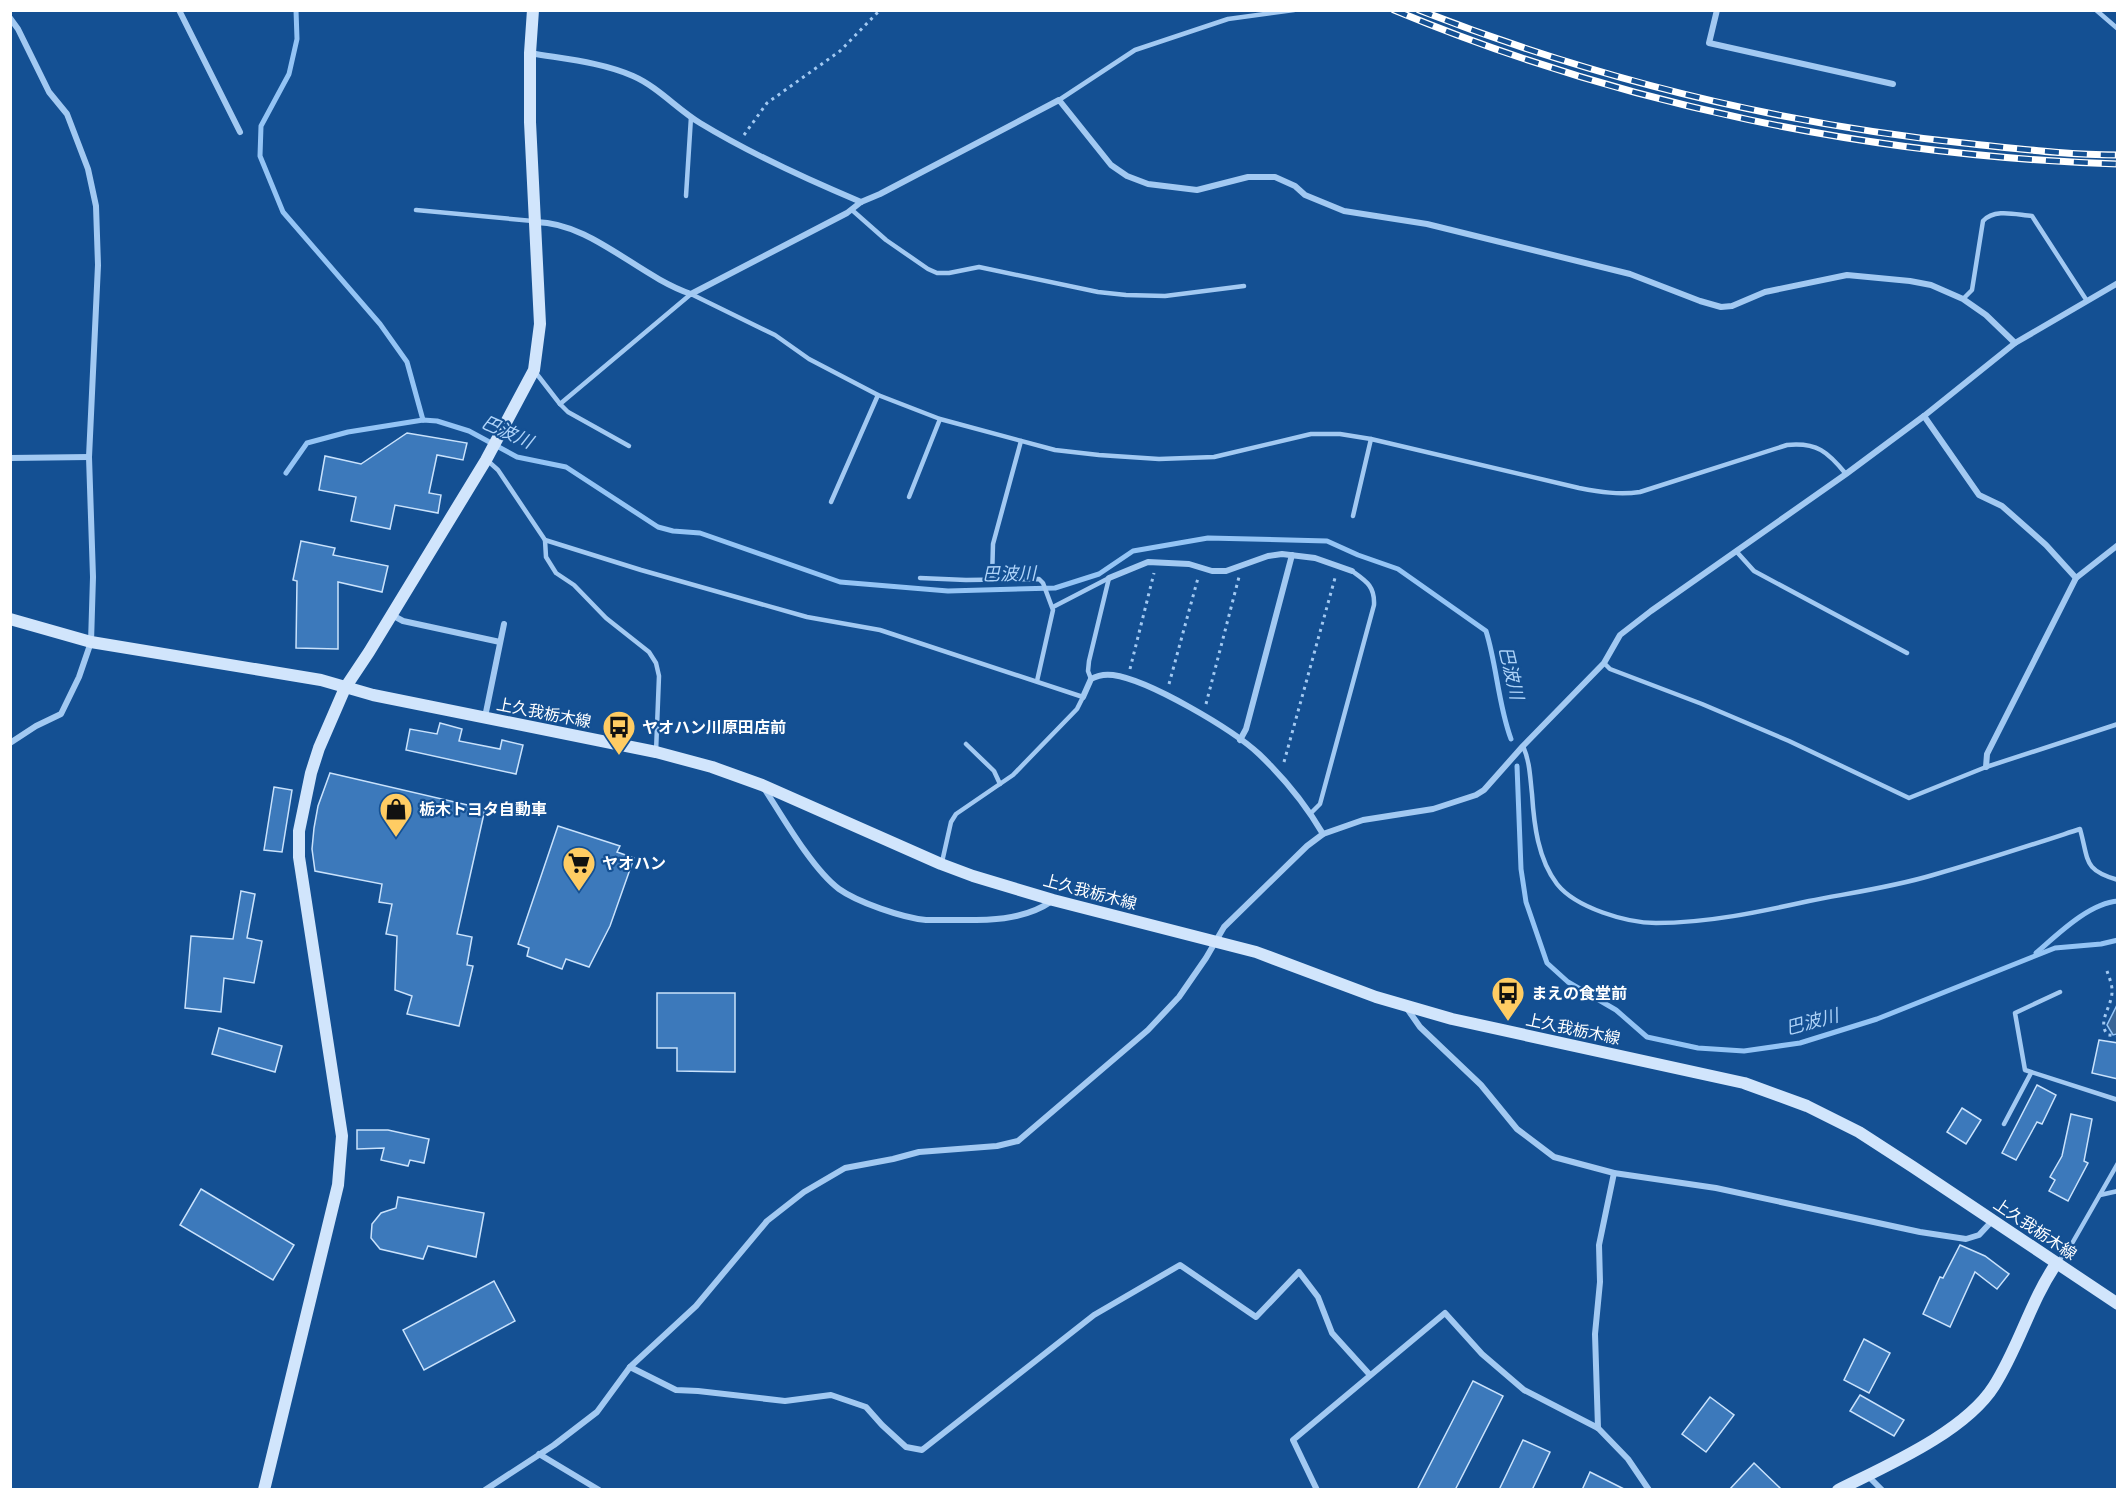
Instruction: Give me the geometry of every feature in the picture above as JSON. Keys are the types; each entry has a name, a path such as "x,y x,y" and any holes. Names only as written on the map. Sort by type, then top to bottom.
{"main road":[{"path":"264,1490 339,1175 342,1136 298,857 299,831 311,773 319,748 345,688 488,457 534,370 540,324 530,122 530,53 533,10"},
{"name":"上久我栃木線","path":"10,619 91,642 321,681 484,718 656,752 712,767 762,785 973,876 1053,900 1215,941 1290,963 1406,1007 1505,1031 1714,1075 1779,1094 1859,1132 2118,1304"},
{"path":"1838,1490 1934,1439 1958,1423 1982,1400 1993,1388 2006,1364 2035,1299 2056,1263"}],"street":[{"path":"179,10 240,132"},
{"path":"1717,10 1709,43 1893,84"},
{"path":"10,18 18,29 49,92 67,114 88,169 96,206 98,265 89,457 93,577 91,642 79,677 62,714 36,726 10,743"},
{"path":"530,53 612,68 635,76 691,117 738,144 813,182 861,202"},
{"path":"536,222 565,227 593,238 659,280 691,294 852,210 861,202 1059,100 1111,165 1126,176 1148,184 1197,190 1248,177 1275,177 1295,186 1305,195 1344,211 1427,224 1630,274 1721,307 1732,306 1765,292 1847,275 1891,278 1931,285 1963,299 1986,315 2015,343"},
{"path":"485,1490 554,1446 597,1412 630,1367 696,1306 767,1221 804,1192 845,1168 919,1152 997,1146 1018,1141 1148,1030 1179,997 1224,927 1307,846 1323,834 1363,820 1433,808 1476,795 1484,790 1523,746 1604,663 1620,635 1736,550 1846,474 1924,416 2015,343 2118,283"},
{"path":"1924,416 1979,495 2002,506 2046,544 2076,578"},
{"path":"10,458 89,457"},
{"path":"1986,767 1987,754 2076,578 2118,545"},
{"path":"1109,578 1148,562 1189,564 1212,571 1226,571 1268,556 1282,554 1315,558 1352,571"},
{"path":"1240,740 1246,729 1292,555"},
{"path":"392,615 402,621 500,642"},
{"path":"484,718 504,624"},
{"path":"1083,697 1091,679 1099,675 1113,675 1164,694 1202,715 1258,754 1310,814 1323,834"},
{"path":"762,785 821,871 839,889 876,906 919,920 1008,918 1040,909 1053,900"},
{"path":"1406,1007 1420,1027 1481,1085 1517,1129 1554,1157 1614,1173 1716,1188 1851,1219 1966,1239 1979,1235 1992,1221"},
{"path":"1598,1428 1596,1334 1600,1282 1599,1245 1614,1173"},
{"path":"630,1367 676,1390 698,1390 785,1401 831,1395 866,1407 906,1447 922,1450 1094,1315 1180,1265 1256,1317 1299,1272 1318,1297 1332,1333 1370,1376"},
{"path":"1317,1490 1293,1440 1445,1312 1482,1354 1524,1390 1598,1428 1628,1459 1649,1490"},
{"path":"539,1454 599,1490"},
{"path":"1868,1475 1882,1490"}],"lane":[{"path":"1059,100 1135,50 1228,19 1294,10"},
{"path":"2096,10 2118,29"},
{"path":"686,196 691,117"},
{"path":"416,210 536,222"},
{"path":"852,210 886,240 937,273 979,267 1098,292 1136,295 1165,296 1244,286"},
{"path":"1963,299 1972,290 1983,221 1987,216 2000,213 2032,216 2087,301"},
{"path":"560,404 691,294 775,335 809,359 878,394 940,419 1055,450 1160,459 1214,457 1311,434 1340,434 1371,439 1602,493 1626,494 1640,492 1787,445 1803,443 1819,448 1831,456 1846,474"},
{"path":"534,370 568,412 629,446"},
{"path":"831,502 878,394"},
{"path":"909,497 940,419"},
{"path":"1353,516 1371,439"},
{"path":"992,580 993,544 1021,441"},
{"path":"488,457 545,540 546,557 556,573 574,585 606,618 649,652 656,663 659,676 656,752"},
{"path":"545,540 807,617 879,630 1083,697 1077,709 1013,775 956,814 951,822 941,864"},
{"path":"1736,550 1754,571 1907,653"},
{"path":"1310,814 1320,804 1374,604 1375,595 1370,584 1352,571"},
{"path":"920,578 1039,579 1053,607 1037,681"},
{"path":"1053,607 1109,578"},
{"path":"1091,679 1088,671 1089,661 1109,578"},
{"path":"1604,663 1610,669 1702,704 1789,741 1909,798 1986,767 2118,724"},
{"path":"966,744 994,771 1000,784"},
{"path":"1523,746 1529,759 1533,814 1546,868 1558,886 1573,899 1629,920 1655,923 1743,915 1931,876 2080,830 2091,869 2100,875 2118,880"},
{"path":"2060,992 2015,1013 2025,1070 2118,1100"},
{"path":"2004,1124 2031,1073"},
{"path":"2056,1263 2070,1247 2118,1163"},
{"path":"2099,1195 2118,1191"}],"path":[{"path":"738,144 767,103 840,51 880,10"},
{"path":"1127,679 1156,563"},
{"path":"1275,773 1285,760 1339,565"},
{"path":"1202,715 1239,576 1237,567"},
{"path":"1164,694 1168,688 1197,580 1203,568"},
{"path":"2107,971 2112,990 2102,1025 2108,1035 2118,1036"}],"water":[{"path":"2117,1005 2117,1034 2113,1035 2107,1025"}],"building":[{"path":"407,433 467,443 463,460 437,455 429,493 441,495 438,513 395,505 390,529 351,521 356,497 319,490 325,456 361,464"},
{"path":"301,541 335,548 333,555 388,566 382,592 338,582 338,649 296,648 297,581 293,580"},
{"path":"440,723 462,729 459,741 500,749 502,740 523,745 516,774 406,750 410,729 437,734"},
{"name":"栃木トヨタ自動車","path":"330,773 485,809 457,934 472,937 467,965 473,966 459,1026 407,1014 412,996 395,990 397,936 386,934 392,904 379,902 382,884 315,871 312,849 314,828 318,806"},
{"path":"274,787 292,790 282,852 264,850"},
{"name":"ヤオハン","path":"558,826 620,846 617,852 634,858 610,926 589,967 566,959 562,969 527,956 529,948 518,944"},
{"path":"241,891 255,894 247,938 262,941 254,983 224,978 221,1012 185,1008 191,936 233,939"},
{"path":"657,993 735,993 735,1072 677,1071 677,1048 657,1048"},
{"path":"219,1028 282,1046 275,1072 212,1054"},
{"path":"2099,1040 2118,1043 2118,1079 2092,1073"},
{"path":"2037,1085 2056,1095 2042,1124 2037,1122 2016,1160 2002,1153"},
{"path":"1962,1108 1981,1120 1966,1144 1947,1132"},
{"path":"2071,1114 2092,1119 2084,1161 2088,1163 2068,1201 2049,1191 2055,1180 2050,1177 2062,1156"},
{"path":"357,1130 388,1130 429,1139 424,1163 410,1160 408,1166 381,1160 384,1148 357,1149"},
{"path":"201,1189 294,1245 273,1280 180,1225"},
{"path":"398,1197 484,1213 476,1257 428,1246 423,1259 380,1249 371,1238 372,1224 381,1213 396,1208"},
{"path":"1960,1245 1985,1256 2009,1274 1997,1289 1975,1272 1950,1327 1923,1314 1940,1277 1943,1278"},
{"path":"494,1281 515,1321 424,1370 403,1330"},
{"path":"1864,1339 1890,1353 1869,1393 1844,1380"},
{"path":"1473,1381 1503,1396 1455,1490 1417,1490"},
{"path":"1860,1395 1904,1420 1894,1436 1850,1411"},
{"path":"1710,1397 1734,1415 1706,1452 1682,1434"},
{"path":"1523,1440 1550,1452 1532,1490 1499,1490"},
{"path":"1754,1463 1782,1490 1729,1490"},
{"path":"1590,1472 1626,1490 1582,1490"}],"waterway":[{"name":"巴波川","path":"296,10 297,39 289,74 261,126 260,156 283,212 380,324 407,362 423,420"},
{"name":"巴波川","path":"286,473 307,443 348,432 423,420 437,421 469,431 517,457 566,467 658,527 673,531 700,533 840,582 948,591 1055,588 1099,574 1133,551 1208,538 1327,541 1398,569 1486,631 1511,739"},
{"name":"巴波川","path":"1517,766 1521,869 1526,902 1547,963 1568,982 1616,1010 1647,1037 1698,1048 1744,1051 1800,1043 1877,1019 2055,948 2101,944 2118,940"},
{"path":"2036,953 2064,929 2096,907 2118,901"}],"railway":[{"path":"1394,10 1480,44 1568,73 1748,120 1840,137 1932,150 2025,159 2118,164"},
{"path":"1419,10 1486,35 1622,78 1761,111 1902,136 2045,151 2118,155"}],"place":[{"name":"ヤオハン川原田店前","path":"619,756"},
{"name":"栃木トヨタ自動車","path":"396,838"},
{"name":"ヤオハン","path":"579,892"},
{"name":"まえの食堂前","path":"1508,1022"}]}
